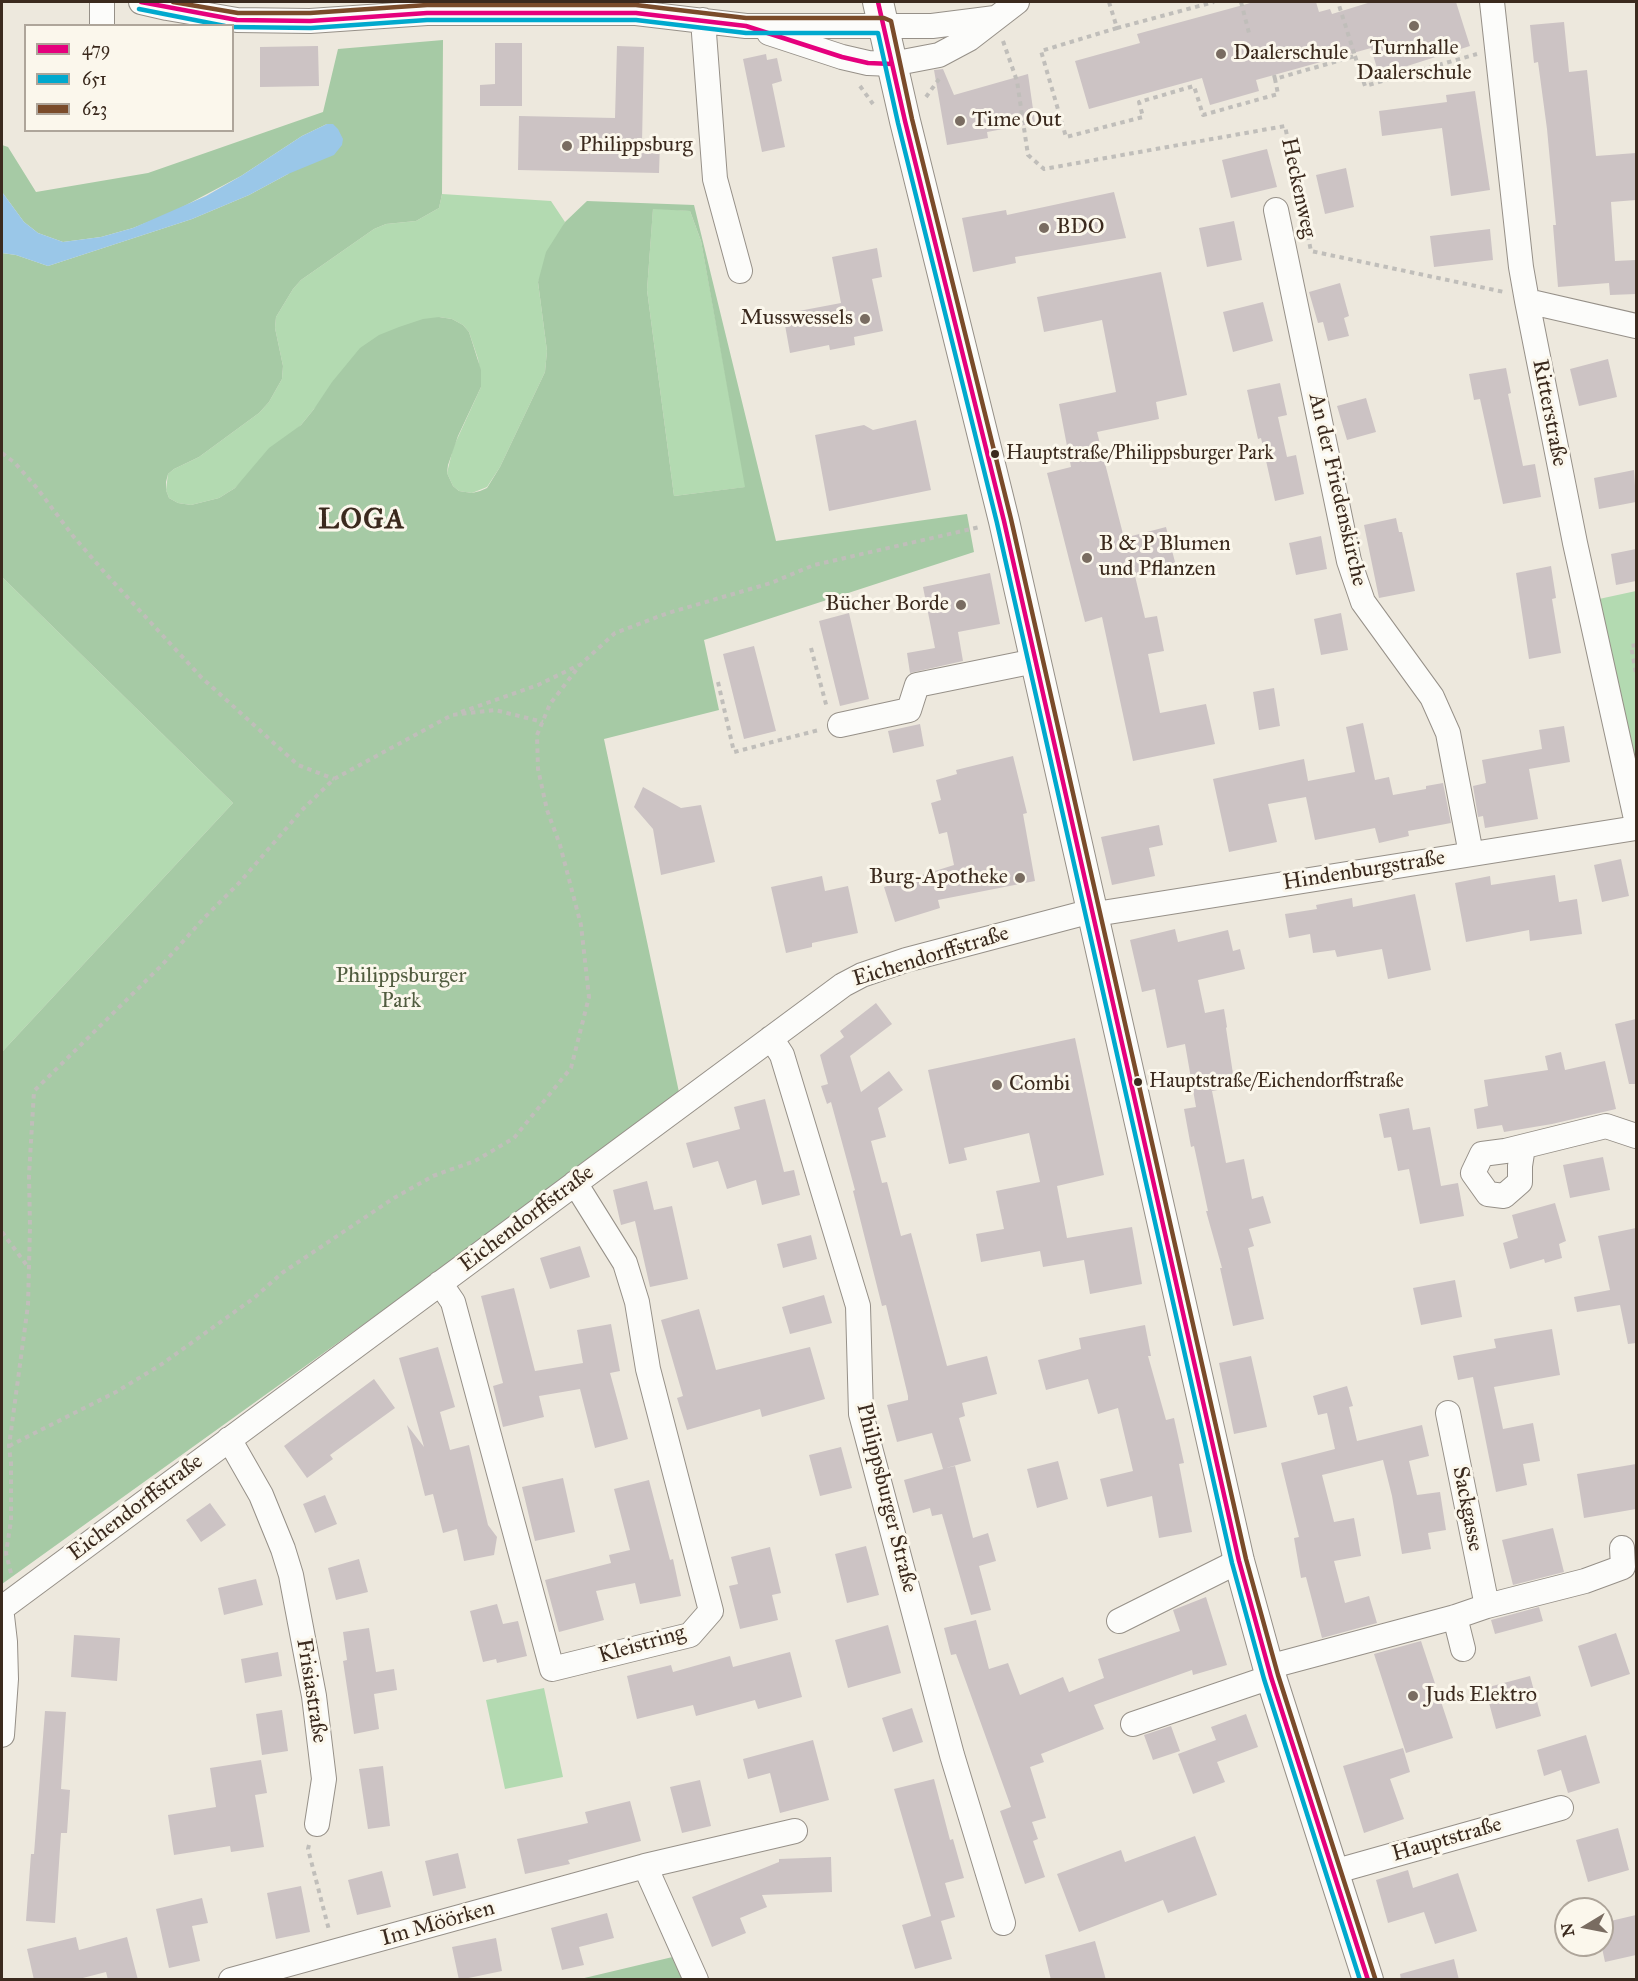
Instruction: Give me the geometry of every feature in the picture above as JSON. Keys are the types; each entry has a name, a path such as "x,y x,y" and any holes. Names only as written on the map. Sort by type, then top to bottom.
{"main road":[{"path":"881,13 914,160 955,318 1035,661 1239,1561 1270,1672 1368,1980"}],"street":[{"path":"102,2 102,24"},
{"path":"156,11 237,20 310,21 427,14 636,13 746,26 842,57 868,63 892,64 939,55 969,39 1017,2"},
{"name":"Ritterstraße","path":"1492,2 1521,267 1575,543 1636,819"},
{"path":"746,26 881,13 950,25 995,18"},
{"path":"703,20 715,179 740,271"},
{"name":"An der Friedenskirche","path":"1276,210 1349,561 1363,602 1432,697 1448,733 1471,854"},
{"path":"1527,301 1636,326"},
{"path":"836,726 909,710 917,685 1035,661"},
{"name":"Hindenburgstraße","path":"1092,911 1102,913 1636,828"},
{"name":"Eichendorffstraße","path":"9,1603 843,985 862,975 906,960 1092,911"},
{"name":"Philippsburger Straße","path":"771,1038 782,1055 858,1306 861,1414 952,1755 1003,1923"},
{"path":"1523,1147 1606,1126 1636,1136"},
{"name":"Kleistring","path":"440,1283 453,1302 552,1669 690,1635 711,1611 648,1369 637,1302 625,1263 575,1183"},
{"name":"Sackgasse","path":"1448,1413 1486,1606"},
{"name":"Frisiastraße","path":"230,1439 261,1495 291,1575 315,1696 324,1779 317,1824"},
{"path":"1133,1724 1270,1672 1486,1606 1586,1581 1623,1567 1622,1548"},
{"path":"1119,1621 1239,1561"},
{"path":"2,1616 6,1679 2,1735"},
{"path":"1455,1617 1463,1649"},
{"name":"Hauptstraße","path":"1333,1872 1561,1808"},
{"name":"Im Möörken","path":"231,1980 645,1866 795,1831"},
{"path":"645,1866 696,1980"}],"path":[{"path":"1109,2 1117,28"},
{"path":"1214,2 1041,51 1066,137 1143,117 1138,102 1194,86 1203,115 1278,94 1274,77 1356,56"},
{"path":"1241,2 1249,33"},
{"path":"1338,2 1365,86 1498,49"},
{"name":"Heckenweg","path":"995,18 1017,81 1028,155 1044,168 1285,126 1311,251 1515,295 1527,301"},
{"path":"2,453 37,488 80,544 201,677 298,765 334,779"},
{"path":"9,1446 116,1392 162,1364 254,1298 282,1273 394,1198 433,1176 475,1161 514,1138 571,1068 589,998 581,925 560,845 547,810 538,769 537,735 550,704 580,665 615,633 668,613 771,583 814,565 990,525"},
{"path":"1636,645 1631,646 1636,673"},
{"path":"718,682 734,752 836,726 811,648"},
{"path":"9,1603 6,1553 11,1521 9,1446 28,1305 29,1175 34,1092 162,965 240,882 303,809 334,779 452,715 538,685 580,665"},
{"path":"452,715 495,710 543,722"},
{"path":"2,1232 28,1268"},
{"path":"317,1824 308,1849 335,1952"}],"green space":[{"name":"Philippsburger Park","path":"443,40 442,194 439,208 416,221 386,224 374,229 301,280 276,317 275,328 283,366 282,379 269,402 259,413 199,457 168,474 166,490 169,498 178,503 191,505 219,498 235,488 269,448 301,425 360,348 379,335 399,327 423,319 439,317 452,319 463,325 469,332 481,370 481,387 458,436 447,473 453,486 459,491 472,493 487,488 500,467 545,372 547,351 538,282 546,252 565,222 587,201 694,205 776,541 967,514 974,552 704,640 719,710 604,739 680,1097 2,1584 2,1052 233,803 2,577 2,253 16,255 48,266 192,219 249,195 288,174 327,124 302,136 241,176 173,212 133,228 101,237 63,242 38,233 24,222 2,192 2,145 8,147 36,192 148,173 323,112 338,49","holes":["653,209 690,211 701,241 745,487 674,496 647,290"]},
{"path":"442,194 551,201 565,222 538,282 547,351 545,372 500,467 487,487 472,493 459,491 453,486 447,473 453,448 481,387 481,377 469,332 463,325 452,319 439,317 314,409 301,425 235,488 219,498 191,505 178,503 169,498 166,490 168,474 199,457 259,413 269,402 282,379 283,366 275,328 276,317 301,280 374,229 386,224 416,221 439,208"},
{"path":"653,208 690,211 701,241 746,487 674,496 647,290"},
{"path":"2,577 233,803 2,1052"},
{"path":"1636,591 1636,774 1599,599"},
{"path":"544,1688 563,1777 505,1789 486,1700"},
{"path":"681,1955 692,1980 576,1980"}],"water":[{"path":"327,124 333,124 343,139 342,145 334,155 192,219 48,266 16,255 2,253 2,192 24,222 38,233 63,242 101,237 133,228 206,196 302,136"}],"building":[{"name":"Daalerschule","path":"1254,2 1316,2 1319,12 1330,9 1332,14 1371,2 1456,2 1470,46 1379,75 1371,48 1256,80 1259,91 1210,105 1202,78 1089,109 1075,61 1140,43 1137,34"},
{"path":"1564,22 1569,72 1587,70 1596,156 1636,153 1636,200 1611,202 1615,261 1636,260 1636,294 1610,295 1609,283 1558,287 1553,225 1556,225 1547,129 1538,62 1534,63 1530,25"},
{"path":"495,43 522,43 522,106 480,106 480,85 495,84"},
{"path":"318,46 319,86 260,87 260,47"},
{"name":"Philippsburg","path":"617,46 644,47 642,142 660,143 659,173 518,170 519,116 615,118"},
{"path":"766,54 767,60 777,58 782,81 772,84 785,147 762,152 743,59"},
{"path":"943,69 954,95 1028,74 1035,123 987,132 988,138 947,145 934,70"},
{"path":"1475,91 1490,190 1451,196 1442,128 1382,136 1379,111 1447,102 1446,95"},
{"path":"1267,149 1277,187 1231,198 1222,160"},
{"path":"1346,168 1354,207 1325,214 1316,175"},
{"name":"BDO","path":"1114,192 1126,238 1015,257 1016,263 973,272 962,218 1006,210 1007,215"},
{"path":"1234,221 1242,260 1207,267 1199,228"},
{"path":"1490,229 1493,260 1434,267 1430,236"},
{"path":"877,248 882,277 872,279 883,331 854,337 855,345 830,350 829,345 790,353 783,314 841,303 832,257"},
{"path":"1161,272 1187,395 1156,402 1159,419 1097,432 1124,538 1166,527 1176,566 1135,576 1145,618 1157,616 1164,651 1148,654 1160,713 1206,704 1215,744 1133,761 1102,617 1085,622 1047,473 1071,467 1059,404 1116,392 1102,320 1044,332 1037,297"},
{"path":"1340,283 1349,316 1344,318 1349,336 1328,341 1323,322 1318,323 1309,292"},
{"path":"1263,302 1273,341 1233,352 1223,312"},
{"path":"1608,359 1617,397 1579,406 1570,369"},
{"path":"1506,368 1511,393 1508,394 1523,466 1535,464 1541,497 1503,504 1480,399 1474,400 1469,374"},
{"path":"1280,383 1287,415 1278,417 1287,457 1296,455 1304,494 1275,501 1261,438 1258,439 1247,390"},
{"path":"1366,398 1376,432 1347,440 1337,406"},
{"path":"916,420 931,490 829,511 815,435 864,425 873,430"},
{"path":"1634,470 1636,502 1599,509 1594,478"},
{"path":"1396,518 1399,532 1402,532 1415,591 1379,598 1364,525"},
{"path":"1321,536 1327,569 1296,575 1289,543"},
{"path":"1636,549 1636,581 1616,585 1611,554"},
{"path":"1551,566 1556,598 1552,599 1561,653 1529,659 1516,573"},
{"name":"Bücher Borde","path":"990,573 1000,624 958,632 963,661 910,673 907,653 935,648 923,587"},
{"path":"849,613 869,699 840,706 819,621"},
{"path":"1341,613 1348,650 1321,655 1314,619"},
{"path":"754,646 776,731 744,739 723,654"},
{"path":"1274,688 1280,726 1259,730 1253,692"},
{"path":"1363,723 1375,780 1389,777 1393,795 1426,789 1426,786 1443,783 1451,823 1408,831 1409,836 1379,843 1375,828 1315,840 1306,797 1268,804 1277,842 1229,852 1213,779 1304,759 1308,781 1355,772 1346,727"},
{"path":"920,724 924,746 893,753 888,731"},
{"path":"1564,726 1570,762 1529,769 1538,819 1485,828 1483,816 1478,817 1473,786 1486,783 1482,760 1542,749 1539,730"},
{"path":"1013,756 1027,813 1023,814 1035,881 938,900 940,908 895,922 884,887 954,865 947,832 939,834 931,803 941,800 936,780 957,774 956,770"},
{"path":"643,787 681,808 701,805 715,862 661,875 653,829 634,807"},
{"path":"1159,825 1163,845 1149,848 1155,876 1112,885 1101,837"},
{"path":"1621,859 1629,896 1602,902 1594,865"},
{"path":"1555,875 1559,902 1577,899 1582,934 1530,941 1529,930 1466,942 1455,883 1490,876 1491,885"},
{"path":"822,876 825,891 848,886 858,933 812,943 812,947 786,953 771,887"},
{"path":"1415,894 1431,970 1388,979 1382,949 1337,957 1335,950 1313,953 1310,934 1289,938 1285,914 1317,909 1316,905 1352,898 1353,907"},
{"path":"1175,929 1178,942 1228,930 1233,951 1240,949 1245,969 1198,980 1205,1013 1224,1009 1227,1027 1235,1087 1212,1091 1226,1163 1244,1159 1252,1199 1263,1196 1271,1223 1249,1229 1254,1246 1248,1248 1264,1319 1233,1326 1220,1268 1222,1268 1206,1211 1208,1211 1194,1146 1191,1147 1184,1109 1196,1107 1185,1044 1167,1048 1155,989 1142,992 1130,940"},
{"path":"876,1003 892,1024 850,1056 861,1092 889,1071 903,1090 878,1108 886,1137 871,1141 882,1183 887,1182 901,1236 911,1233 947,1366 987,1356 997,1394 962,1403 965,1416 959,1418 971,1461 946,1468 955,1466 973,1538 988,1533 996,1561 979,1566 991,1610 971,1615 942,1514 932,1516 930,1508 913,1513 904,1480 943,1469 932,1433 897,1442 887,1405 908,1400 908,1396 886,1305 882,1306 853,1191 855,1190 831,1102 827,1104 821,1086 828,1084 820,1055 844,1037 840,1031"},
{"path":"1636,1019 1636,1084 1629,1084 1615,1024"},
{"path":"1075,1038 1104,1175 1057,1186 1067,1238 1132,1227 1142,1284 1090,1294 1084,1260 1043,1267 1040,1251 981,1262 976,1234 1004,1229 996,1191 1040,1182 1029,1133 964,1148 967,1160 949,1164 928,1070"},
{"path":"1561,1052 1565,1070 1605,1061 1616,1109 1552,1124 1504,1132 1502,1125 1477,1129 1474,1109 1488,1106 1484,1080 1548,1070 1545,1056"},
{"path":"765,1099 784,1172 794,1170 800,1195 762,1205 756,1180 727,1189 718,1161 693,1168 686,1143 740,1129 734,1107"},
{"path":"1409,1108 1413,1130 1430,1127 1441,1186 1458,1183 1464,1216 1420,1224 1409,1169 1398,1171 1391,1137 1384,1138 1379,1114"},
{"path":"1603,1157 1610,1190 1570,1198 1563,1165"},
{"path":"647,1181 654,1210 672,1206 688,1279 650,1287 635,1221 621,1225 613,1190"},
{"path":"1555,1203 1566,1241 1559,1244 1562,1258 1545,1263 1544,1259 1510,1269 1503,1243 1518,1238 1512,1215"},
{"path":"1636,1228 1636,1343 1628,1344 1620,1305 1577,1312 1574,1297 1610,1290 1598,1236"},
{"path":"811,1235 817,1259 783,1268 777,1244"},
{"path":"580,1246 590,1277 550,1289 540,1258"},
{"path":"1455,1280 1462,1317 1421,1325 1413,1288"},
{"path":"514,1288 535,1371 583,1363 577,1330 611,1324 620,1371 610,1373 628,1439 595,1448 580,1389 539,1396 544,1417 503,1427 493,1386 503,1383 481,1296"},
{"path":"824,1295 832,1323 790,1334 782,1307"},
{"path":"699,1309 716,1370 810,1347 825,1399 762,1417 760,1409 687,1430 677,1398 683,1396 661,1320"},
{"path":"1145,1325 1151,1356 1148,1356 1166,1420 1174,1418 1184,1463 1179,1464 1192,1532 1159,1538 1152,1496 1107,1507 1100,1479 1133,1471 1118,1408 1098,1414 1088,1379 1046,1390 1038,1360 1081,1349 1079,1338"},
{"path":"1552,1329 1560,1375 1494,1387 1503,1429 1533,1423 1540,1461 1523,1464 1527,1485 1496,1492 1473,1377 1458,1380 1453,1356 1496,1348 1494,1339"},
{"path":"438,1347 455,1407 440,1412 450,1450 469,1445 488,1525 497,1537 494,1555 464,1561 457,1529 443,1533 433,1494 425,1496 407,1425 424,1447 399,1358"},
{"path":"1251,1356 1267,1427 1234,1434 1219,1363"},
{"path":"374,1379 395,1408 330,1455 333,1459 307,1478 284,1446"},
{"path":"1347,1386 1353,1406 1349,1407 1357,1441 1422,1425 1429,1456 1409,1461 1417,1495 1440,1492 1446,1530 1428,1533 1431,1549 1402,1554 1383,1460 1322,1475 1334,1522 1354,1518 1361,1556 1334,1561 1345,1603 1369,1596 1377,1623 1322,1638 1306,1577 1301,1578 1294,1538 1299,1537 1281,1463 1335,1449 1327,1413 1318,1415 1313,1396"},
{"path":"841,1447 852,1488 820,1496 809,1455"},
{"path":"1058,1461 1068,1499 1037,1508 1027,1469"},
{"path":"1636,1464 1636,1509 1584,1518 1577,1474"},
{"path":"563,1478 575,1532 535,1541 522,1487"},
{"path":"649,1480 670,1560 673,1559 681,1596 640,1604 635,1583 596,1591 604,1620 559,1632 545,1580 611,1563 609,1555 630,1550 614,1489"},
{"path":"325,1495 337,1524 315,1533 303,1504"},
{"path":"210,1503 226,1525 201,1542 186,1520"},
{"path":"1553,1528 1564,1572 1513,1585 1502,1540"},
{"path":"866,1546 879,1595 847,1603 835,1554"},
{"path":"770,1547 781,1593 772,1595 778,1620 740,1629 729,1586 738,1584 731,1557"},
{"path":"359,1559 368,1592 336,1600 328,1568"},
{"path":"256,1579 263,1605 224,1615 218,1588"},
{"path":"1206,1597 1227,1665 1193,1675 1192,1670 1094,1705 1104,1729 1041,1754 1044,1762 1030,1767 1046,1818 1032,1822 1038,1839 1033,1841 1045,1877 1025,1884 1000,1811 1011,1807 956,1654 951,1655 944,1628 976,1620 989,1669 1008,1663 1020,1695 1063,1677 1069,1692 1104,1678 1098,1659 1180,1631 1173,1610"},
{"path":"497,1604 503,1624 518,1621 527,1656 497,1663 496,1659 483,1662 470,1611"},
{"path":"1539,1607 1543,1621 1495,1634 1491,1620"},
{"path":"888,1625 901,1673 848,1688 835,1640"},
{"path":"369,1628 376,1672 394,1669 397,1690 374,1694 379,1729 354,1734 343,1661 347,1660 343,1632"},
{"path":"1616,1633 1630,1674 1591,1687 1578,1646"},
{"path":"74,1635 120,1638 117,1681 71,1677"},
{"name":"Juds Elektro","path":"1421,1641 1453,1738 1406,1753 1374,1654"},
{"path":"278,1652 282,1676 245,1683 241,1659"},
{"path":"790,1652 802,1697 758,1709 755,1700 696,1716 693,1705 637,1719 627,1676 671,1665 673,1672 730,1656 733,1667"},
{"path":"1530,1676 1541,1716 1496,1729 1485,1688"},
{"path":"912,1708 923,1742 893,1752 882,1718"},
{"path":"282,1710 288,1751 262,1755 256,1714"},
{"path":"45,1711 66,1712 61,1789 70,1790 67,1833 61,1833 55,1923 26,1921 31,1854 34,1854"},
{"path":"1246,1714 1258,1747 1217,1762 1225,1782 1193,1794 1178,1754 1216,1740 1211,1727"},
{"path":"1171,1726 1180,1751 1153,1760 1144,1735"},
{"path":"1586,1735 1600,1783 1568,1793 1561,1770 1544,1776 1537,1750"},
{"path":"813,1740 829,1800 780,1813 770,1773 748,1779 743,1759"},
{"path":"1403,1748 1410,1772 1390,1779 1404,1819 1364,1833 1343,1766"},
{"path":"261,1760 267,1793 255,1795 264,1847 231,1852 230,1846 174,1855 168,1815 216,1807 210,1768"},
{"path":"383,1766 390,1826 368,1829 359,1769"},
{"path":"934,1779 950,1840 953,1839 964,1878 945,1883 955,1917 941,1921 952,1959 915,1969 902,1925 931,1916 894,1789"},
{"path":"700,1780 711,1826 682,1833 670,1787"},
{"path":"630,1801 641,1841 568,1860 570,1864 525,1874 517,1839 588,1823 585,1812"},
{"path":"1618,1828 1629,1870 1588,1882 1576,1840"},
{"path":"1195,1836 1217,1895 1168,1913 1163,1900 1079,1932 1057,1874 1121,1850 1125,1862"},
{"path":"458,1853 466,1888 433,1896 425,1861"},
{"path":"831,1857 832,1892 762,1895 767,1907 740,1918 746,1933 712,1947 692,1897 779,1862 779,1859"},
{"path":"1408,1870 1413,1888 1458,1873 1477,1931 1435,1944 1424,1912 1388,1923 1376,1880"},
{"path":"382,1871 391,1907 357,1915 348,1880"},
{"path":"301,1886 310,1932 276,1939 267,1893"},
{"path":"202,1898 208,1923 192,1926 200,1961 169,1968 156,1909"},
{"path":"607,1913 614,1938 579,1947 584,1965 562,1970 551,1928"},
{"path":"1636,1915 1636,1955 1605,1962 1604,1957 1614,1957 1614,1920"},
{"path":"76,1937 79,1950 127,1937 138,1980 108,1980 106,1972 75,1980 34,1980 27,1949"},
{"path":"496,1938 502,1971 459,1980 452,1947"},
{"path":"1095,1941 1106,1980 1051,1980 1045,1955"},
{"path":"1454,1959 1459,1980 1401,1980 1400,1974"}],"transit line":[{"name":"479","path":"141,2 237,20 310,21 427,13 636,13 746,26 842,57 868,63 892,64"},
{"name":"623","path":"173,2 238,13 310,13 427,5 636,5 746,18 884,18 891,21 912,119 1011,519 1246,1559 1278,1675 1375,1978"},
{"name":"479","path":"878,2 905,121 1004,521 1239,1561 1271,1677 1368,1980"},
{"name":"651","path":"139,9 215,24"},
{"name":"651","path":"234,27 311,28 427,20 636,20 746,33 878,33 898,123 997,523 1232,1563 1264,1679 1360,1980"}],"place":[{"name":"Turnhalle Daalerschule","path":"1414,26"},
{"name":"Daalerschule","path":"1221,54"},
{"name":"Time Out","path":"960,121"},
{"name":"Philippsburg","path":"567,146"},
{"name":"BDO","path":"1044,228"},
{"name":"Musswessels","path":"865,319"},
{"name":"Hauptstraße/Philippsburger Park","path":"995,454"},
{"name":"B & P Blumen und Pflanzen","path":"1087,558"},
{"name":"Bücher Borde","path":"961,605"},
{"name":"Burg-Apotheke","path":"1020,878"},
{"name":"Hauptstraße/Eichendorffstraße","path":"1138,1082"},
{"name":"Combi","path":"997,1085"},
{"name":"Juds Elektro","path":"1413,1696"}],"district":[{"name":"LOGA","path":"362,521"}]}
